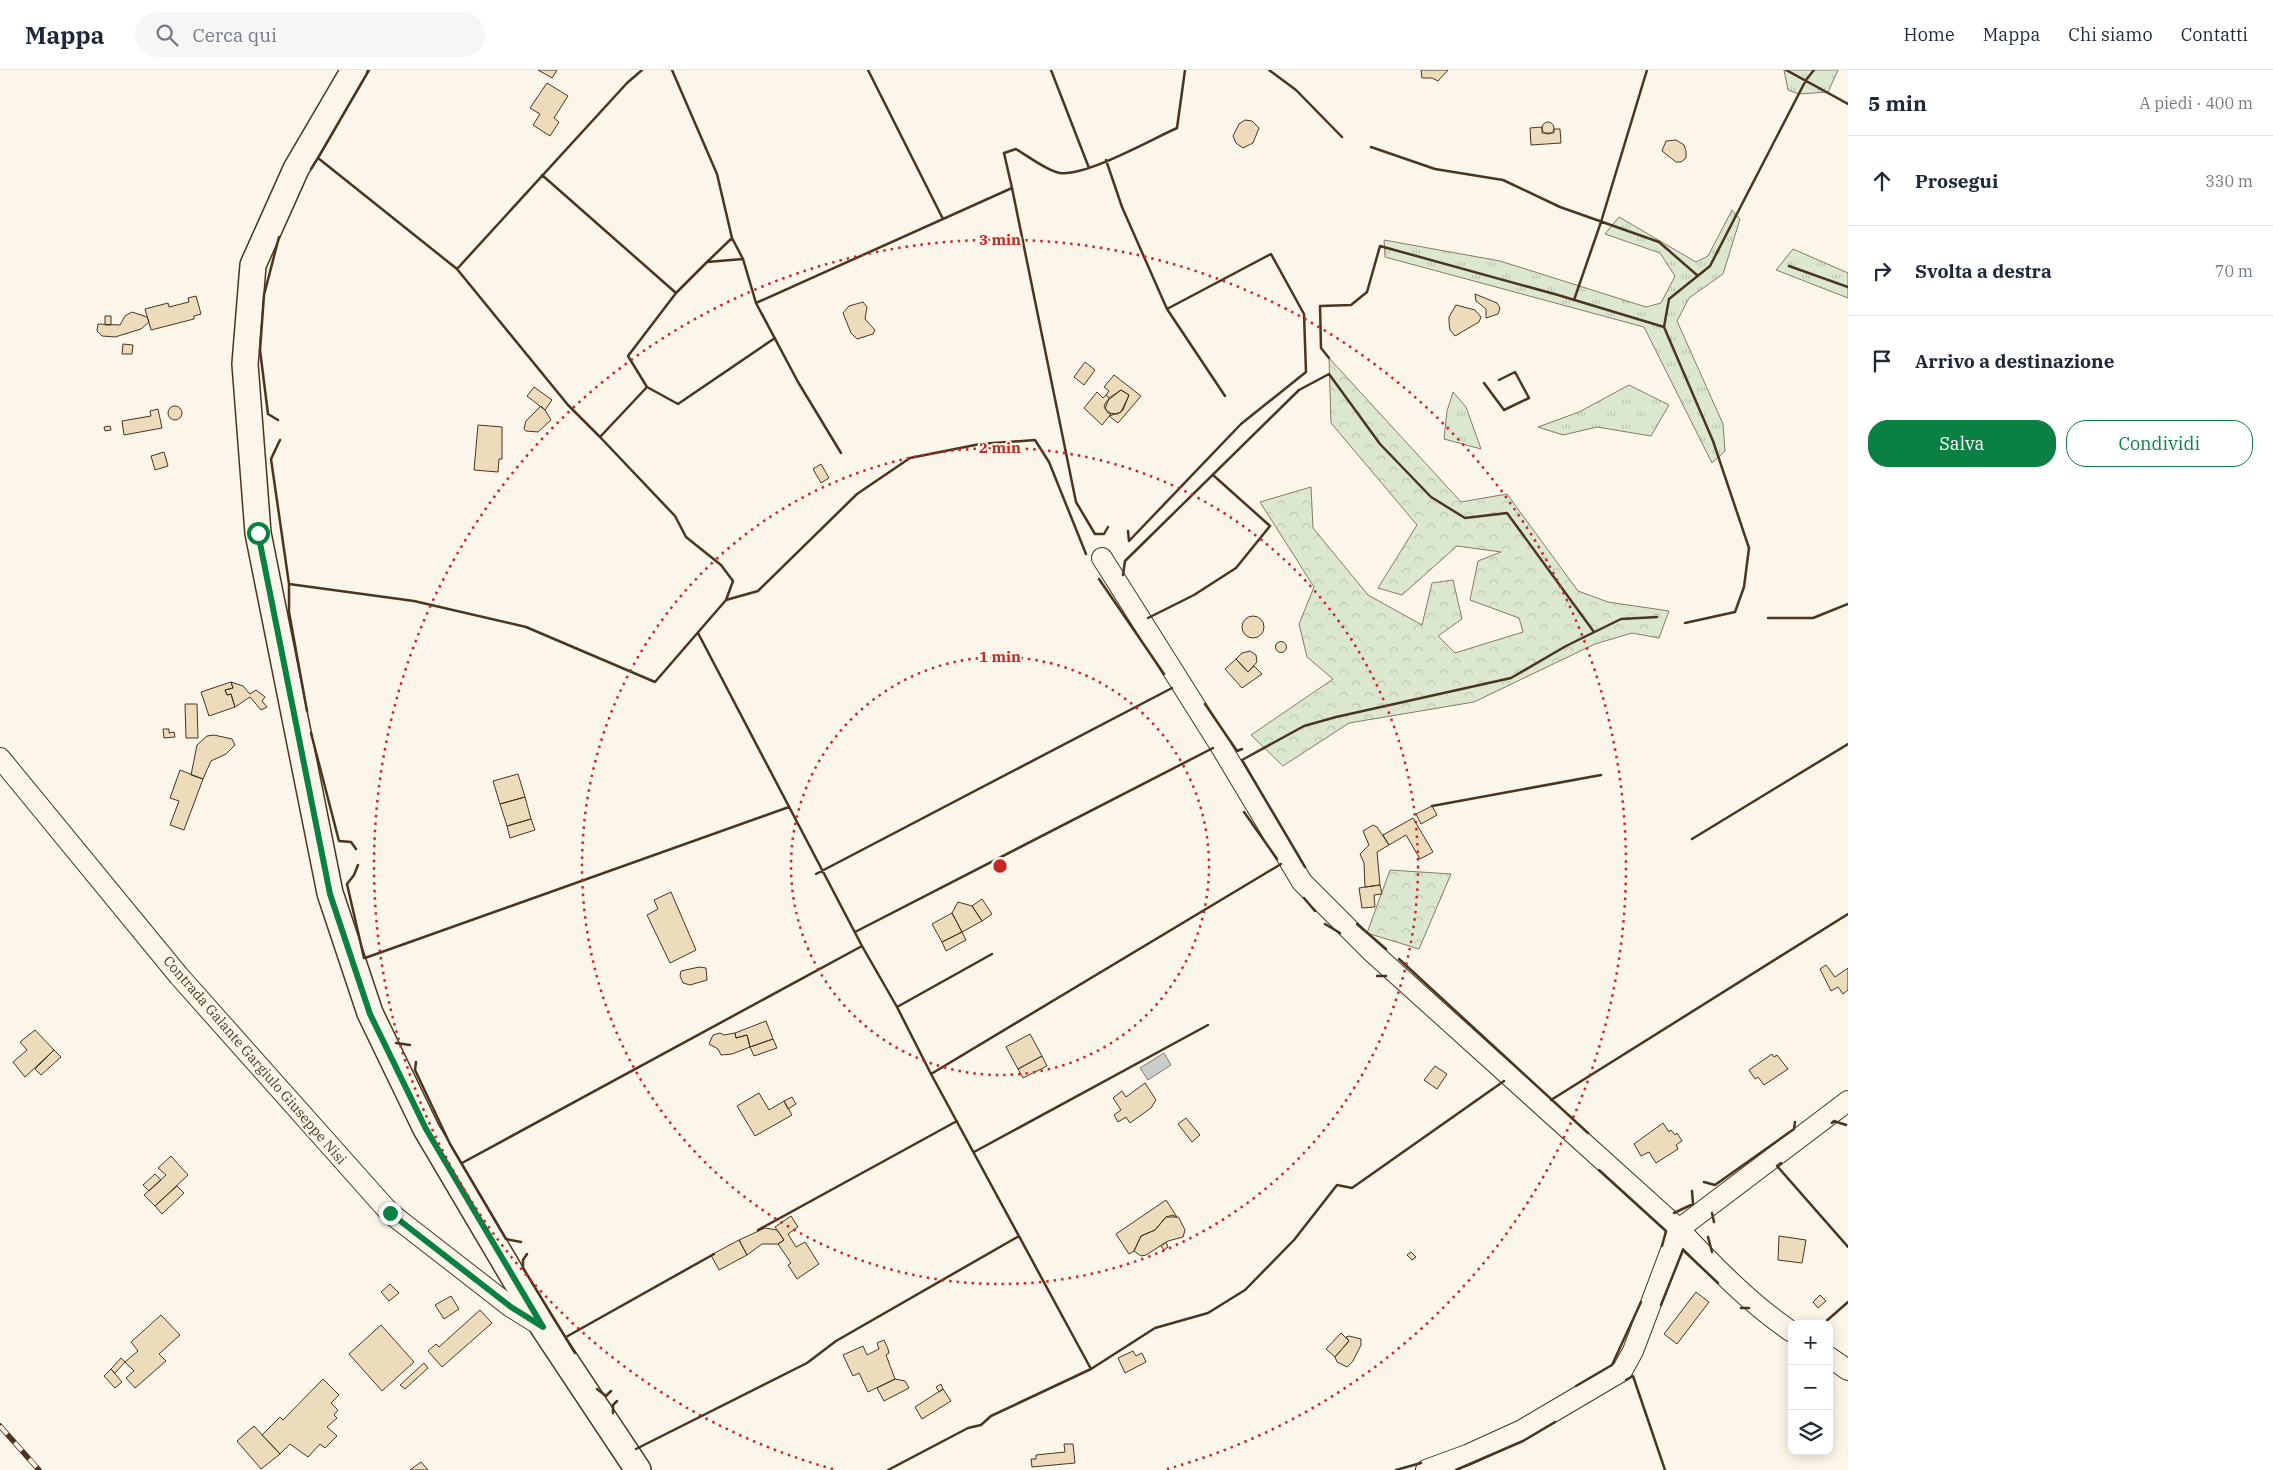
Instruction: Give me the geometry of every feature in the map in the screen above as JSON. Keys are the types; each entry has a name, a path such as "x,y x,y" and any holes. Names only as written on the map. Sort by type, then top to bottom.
{"main road":[{"path":"354,70 296,169 253,265 245,364 258,533 330,894 370,1014 426,1129 543,1327 638,1470"}],"street":[{"path":"1102,558 1221,747 1302,882 1371,952 1679,1229 1725,1277 1775,1321 1788,1329"},
{"name":"Contrada Galante Gargiulo Giuseppe Nisi","path":"0,758 179,976 390,1213 511,1307 543,1327"},
{"path":"1426,1470 1466,1455 1522,1430 1622,1371 1633,1351 1679,1229 1848,1101"},
{"path":"1833,1360 1848,1370"}],"green space":[{"path":"1784,70 1838,70 1828,92 1799,94 1788,90"},
{"path":"1732,210 1740,219 1723,274 1689,298 1677,321 1723,424 1725,451 1712,463 1644,327 1385,257 1384,240 1500,261 1646,307 1661,303 1675,276 1660,253 1605,234 1619,217 1696,262 1708,256"},
{"path":"1793,249 1848,273 1848,298 1776,270"},
{"path":"1329,358 1461,502 1507,494 1578,591 1608,602 1669,611 1659,638 1632,633 1595,644 1474,702 1349,723 1283,766 1251,735 1333,679 1307,657 1299,624 1314,587 1260,502 1311,487 1313,528 1368,595 1422,625 1432,583 1453,580 1462,619 1438,636 1455,653 1523,632 1519,618 1470,600 1478,561 1501,552 1457,546 1402,595 1378,588 1417,525 1331,423"},
{"path":"1629,385 1669,405 1651,436 1597,427 1563,435 1538,427 1579,412"},
{"path":"1453,392 1466,407 1481,449 1444,439 1447,411"},
{"path":"1390,870 1451,874 1419,949 1367,933"}],"shaded area":[{"path":"1164,1053 1171,1065 1148,1080 1140,1068"}],"building":[{"path":"538,70 557,70 552,78"},
{"path":"1421,70 1448,70 1438,81 1432,78 1422,78"},
{"path":"547,83 568,96 554,118 559,122 550,136 533,125 540,114 530,108"},
{"path":"1245,120 1252,121 1259,128 1253,143 1243,148 1236,143 1233,136 1239,124"},
{"path":"1548,122 1554,128 1548,134 1542,128"},
{"path":"1542,127 1542,133 1554,133 1554,129 1560,129 1561,143 1531,145 1530,128"},
{"path":"1676,140 1684,145 1686,151 1686,158 1681,162 1676,162 1662,151 1666,141"},
{"path":"1475,294 1497,303 1500,308 1498,314 1486,318 1486,309 1476,301"},
{"path":"196,296 201,314 194,316 194,319 151,330 145,309 168,303 169,307 189,302 188,298"},
{"path":"863,302 867,307 865,319 875,330 873,334 857,339 851,333 843,313 849,306"},
{"path":"1456,305 1475,310 1481,317 1479,322 1455,336 1450,330 1449,317"},
{"path":"132,312 147,317 149,322 141,329 115,337 102,336 97,331 98,324 120,325 125,316"},
{"path":"105,316 111,316 111,325 105,325"},
{"path":"123,344 133,345 132,354 122,354"},
{"path":"1085,362 1095,370 1084,385 1074,377"},
{"path":"1114,375 1141,396 1118,423 1109,416 1121,412 1129,395 1121,390 1109,398 1106,395 1109,391 1104,387"},
{"path":"534,387 552,400 545,410 527,396"},
{"path":"1121,390 1129,395 1123,410 1118,414 1108,413 1104,406 1106,402"},
{"path":"1097,392 1103,398 1106,395 1109,398 1105,409 1111,414 1102,425 1084,408"},
{"path":"172,406 178,406 182,413 178,420 172,420 168,416 168,410"},
{"path":"541,406 551,420 538,432 526,431 524,429 526,421"},
{"path":"158,409 162,428 124,435 122,421 151,416 150,411"},
{"path":"478,425 502,427 502,459 499,459 498,472 474,470"},
{"path":"110,426 111,430 105,431 104,427"},
{"path":"164,452 168,466 155,470 151,456"},
{"path":"821,464 829,478 821,483 813,469"},
{"path":"1253,616 1263,623 1264,627 1257,637 1253,638 1243,631 1242,627 1249,617"},
{"path":"1279,642 1283,642 1286,647 1285,651 1279,652 1276,649 1276,645"},
{"path":"1250,651 1256,655 1257,662 1248,672 1236,659 1242,653"},
{"path":"1236,659 1248,672 1254,666 1262,674 1242,688 1225,669"},
{"path":"231,682 243,686 250,694 256,690 265,697 262,701 267,707 261,710 250,697 235,707 231,694 227,695 225,690 233,688"},
{"path":"231,682 233,688 225,690 227,695 231,694 235,707 209,716 201,692"},
{"path":"185,704 197,704 198,738 186,738"},
{"path":"163,729 169,729 169,733 174,732 175,737 164,738"},
{"path":"214,735 232,739 235,745 226,754 211,761 203,779 191,775 197,745 207,736"},
{"path":"180,770 203,779 184,830 170,825 179,801 170,798"},
{"path":"518,774 525,797 500,804 493,781"},
{"path":"525,797 531,819 507,826 500,804"},
{"path":"1432,806 1437,815 1421,824 1416,814"},
{"path":"1413,818 1433,852 1420,859 1406,835 1389,845 1383,835"},
{"path":"531,819 535,830 510,838 507,826"},
{"path":"1373,825 1377,827 1389,845 1377,852 1380,885 1365,887 1364,863 1360,854 1369,845 1363,831"},
{"path":"1380,885 1382,894 1374,895 1375,907 1362,908 1359,888"},
{"path":"671,892 696,950 670,963 647,915 658,909 654,900"},
{"path":"982,899 992,914 982,921 972,906"},
{"path":"958,902 972,906 982,921 962,932 952,913"},
{"path":"952,913 962,932 942,942 932,924"},
{"path":"962,932 966,940 946,951 942,942"},
{"path":"1826,965 1835,977 1848,968 1848,990 1843,994 1838,987 1831,991 1820,969"},
{"path":"699,967 706,968 707,980 690,985 683,983 680,976 681,971"},
{"path":"766,1021 773,1039 750,1047 747,1035 736,1038 735,1033"},
{"path":"35,1030 54,1050 25,1077 13,1062 27,1050 20,1042"},
{"path":"720,1033 724,1035 735,1033 736,1038 747,1035 750,1047 732,1054 721,1055 718,1049 709,1044 713,1035"},
{"path":"1030,1034 1042,1056 1018,1069 1006,1047"},
{"path":"773,1039 777,1048 754,1056 750,1047"},
{"path":"54,1050 61,1057 41,1075 35,1069"},
{"path":"1772,1054 1774,1057 1777,1055 1788,1069 1764,1085 1758,1077 1755,1079 1749,1070"},
{"path":"1042,1056 1047,1066 1023,1078 1018,1069"},
{"path":"1435,1066 1447,1074 1437,1089 1424,1080"},
{"path":"1145,1083 1156,1100 1151,1108 1130,1123 1126,1117 1118,1122 1114,1115 1121,1110 1113,1098 1122,1091 1126,1097"},
{"path":"759,1093 769,1110 784,1101 792,1115 755,1136 737,1106"},
{"path":"792,1097 796,1104 788,1109 784,1101"},
{"path":"1186,1118 1200,1135 1192,1142 1178,1124"},
{"path":"1663,1123 1669,1132 1671,1130 1675,1135 1677,1133 1682,1141 1676,1145 1678,1149 1656,1163 1649,1152 1641,1156 1634,1144"},
{"path":"171,1156 188,1175 155,1206 144,1195 166,1175 158,1168"},
{"path":"155,1174 161,1180 149,1191 143,1185"},
{"path":"177,1186 184,1193 162,1214 155,1206"},
{"path":"1166,1200 1177,1217 1166,1217 1155,1230 1141,1236 1134,1251 1129,1254 1116,1234"},
{"path":"1173,1215 1179,1218 1185,1230 1183,1237 1168,1241 1146,1255 1141,1256 1134,1251 1141,1236 1155,1230 1166,1217"},
{"path":"791,1216 798,1227 788,1234 796,1247 805,1242 819,1264 797,1279 788,1265 791,1263 778,1244 784,1240 775,1227"},
{"path":"765,1228 777,1230 784,1240 778,1244 762,1244 747,1255 739,1240"},
{"path":"1779,1236 1806,1240 1802,1263 1778,1260"},
{"path":"739,1240 747,1255 719,1270 711,1255"},
{"path":"1166,1242 1168,1247 1164,1250 1161,1246"},
{"path":"1411,1252 1416,1257 1412,1260 1407,1255"},
{"path":"390,1284 399,1293 389,1301 381,1292"},
{"path":"1696,1292 1709,1302 1677,1344 1664,1334"},
{"path":"1820,1295 1826,1301 1818,1308 1813,1302"},
{"path":"451,1296 459,1309 444,1319 435,1305"},
{"path":"480,1310 492,1323 442,1367 428,1351 436,1344 439,1347"},
{"path":"161,1315 180,1335 159,1354 166,1361 135,1388 126,1378 134,1371 125,1362 138,1351 131,1342"},
{"path":"381,1325 414,1362 382,1391 349,1354"},
{"path":"1341,1333 1349,1341 1335,1357 1326,1349"},
{"path":"1346,1337 1361,1339 1361,1345 1353,1361 1347,1367 1337,1362 1335,1357 1349,1341"},
{"path":"884,1340 889,1353 886,1355 895,1379 868,1392 859,1373 853,1376 843,1355 863,1346 867,1355 879,1349 877,1343"},
{"path":"1133,1351 1136,1356 1142,1353 1146,1362 1125,1373 1118,1358"},
{"path":"121,1358 125,1362 115,1373 111,1369"},
{"path":"424,1363 428,1368 405,1389 400,1385"},
{"path":"111,1369 122,1382 115,1388 104,1376"},
{"path":"323,1379 339,1395 331,1403 338,1410 334,1415 337,1418 327,1427 337,1436 325,1448 320,1444 308,1457 290,1444 280,1454 262,1435 280,1417 283,1420"},
{"path":"895,1379 905,1381 909,1388 884,1401 877,1388"},
{"path":"941,1384 943,1389 939,1392 936,1387"},
{"path":"943,1389 951,1401 922,1419 915,1407"},
{"path":"254,1426 280,1454 261,1469 237,1441"},
{"path":"1064,1444 1073,1444 1075,1463 1032,1467 1031,1459 1036,1459 1036,1455 1065,1452"},
{"path":"421,1462 428,1470 410,1470"}],"railway":[{"path":"0,1426 39,1470"}],"wall":[{"path":"318,158 369,70"},
{"path":"457,269 627,83 642,70"},
{"path":"672,70 717,174 732,238 743,259"},
{"path":"868,70 943,219"},
{"path":"1051,70 1089,168"},
{"path":"280,440 271,459 289,584 414,601 526,627 655,682 726,600 733,581 721,565 686,537 675,516 600,437 647,387 628,356 676,293 707,262 743,259 756,303 1012,188 1004,153 1016,149 1044,167 1060,173 1086,169 1118,156 1177,128 1185,70"},
{"path":"1269,70 1296,90 1342,137"},
{"path":"1574,300 1601,222 1647,70"},
{"path":"1786,70 1848,104"},
{"path":"1685,623 1735,612 1744,587 1749,548 1713,441 1664,327 1669,299 1710,266 1806,80 1814,70"},
{"path":"1371,147 1435,169 1503,180 1560,207 1659,242 1698,276"},
{"path":"311,169 318,158 457,269 568,405 600,437"},
{"path":"1106,160 1122,207 1167,309 1271,254 1304,314 1306,372 1241,424 1129,541 1128,531"},
{"path":"542,175 676,293"},
{"path":"1012,188 1076,502 1095,534 1104,534 1108,527"},
{"path":"278,420 268,414 260,350 264,295 279,237"},
{"path":"707,262 732,238"},
{"path":"1329,358 1321,348 1320,306 1351,305 1367,292 1380,246 1558,295 1664,327"},
{"path":"1789,266 1848,287"},
{"path":"756,303 798,382 841,453"},
{"path":"1167,309 1225,396"},
{"path":"647,387 678,404 775,338"},
{"path":"1484,383 1504,410 1529,398 1515,372 1499,380"},
{"path":"1123,575 1125,561 1299,390 1329,374 1380,444 1431,497 1465,518 1507,513 1594,632"},
{"path":"726,600 758,591 857,494 910,458 980,444 1035,440 1049,462 1086,554"},
{"path":"1148,618 1194,595 1236,568 1270,526 1213,475"},
{"path":"1099,579 1164,674"},
{"path":"289,584 289,612 307,711"},
{"path":"1768,618 1813,618 1848,604"},
{"path":"1305,867 1242,760 1304,726 1336,717 1511,678 1566,646 1621,619 1657,617"},
{"path":"462,1163 862,946 698,633"},
{"path":"816,874 1172,688"},
{"path":"1205,704 1237,751 1242,749"},
{"path":"311,733 339,841 351,842 356,849"},
{"path":"1692,839 1848,744"},
{"path":"855,932 1213,748"},
{"path":"1432,806 1601,775"},
{"path":"365,958 789,807"},
{"path":"1244,812 1277,859"},
{"path":"931,1074 1281,864"},
{"path":"358,865 354,875 347,884 364,958"},
{"path":"1304,898 1315,911"},
{"path":"1551,1100 1848,914"},
{"path":"1325,924 1340,933"},
{"path":"1357,924 1386,949"},
{"path":"862,946 897,1007 931,1074 1091,1369 991,1416 981,1425 968,1428 888,1470"},
{"path":"897,1007 992,954"},
{"path":"1399,959 1588,1133"},
{"path":"1377,976 1386,976"},
{"path":"974,1152 1208,1025"},
{"path":"396,1043 410,1045"},
{"path":"416,1062 415,1070 450,1144 506,1239 521,1242"},
{"path":"1091,1369 1155,1328 1208,1313 1245,1290 1294,1240 1337,1185 1352,1188 1504,1081"},
{"path":"758,1230 957,1121"},
{"path":"1832,1123 1834,1121 1846,1125"},
{"path":"1704,1182 1715,1185 1794,1129 1795,1122"},
{"path":"1781,1163 1777,1166 1848,1247"},
{"path":"1599,1170 1666,1231 1662,1246"},
{"path":"1674,1213 1693,1204 1692,1191"},
{"path":"1712,1213 1714,1222"},
{"path":"636,1449 807,1363 836,1341 1019,1236"},
{"path":"1708,1237 1712,1252"},
{"path":"1661,1305 1683,1250 1718,1283"},
{"path":"527,1254 523,1260 523,1268 575,1353"},
{"path":"566,1337 714,1254"},
{"path":"1576,1386 1612,1365 1641,1302"},
{"path":"1828,1320 1848,1302"},
{"path":"1741,1308 1749,1308"},
{"path":"1626,1380 1633,1376 1665,1470"},
{"path":"597,1389 606,1396 611,1391"},
{"path":"613,1413 613,1405 617,1401"},
{"path":"1456,1470 1523,1441 1555,1422"},
{"path":"1396,1470 1421,1463"}],"route":[{"path":"258,533 330,894 370,1014 426,1129 543,1327 511,1307 390,1213"}]}
